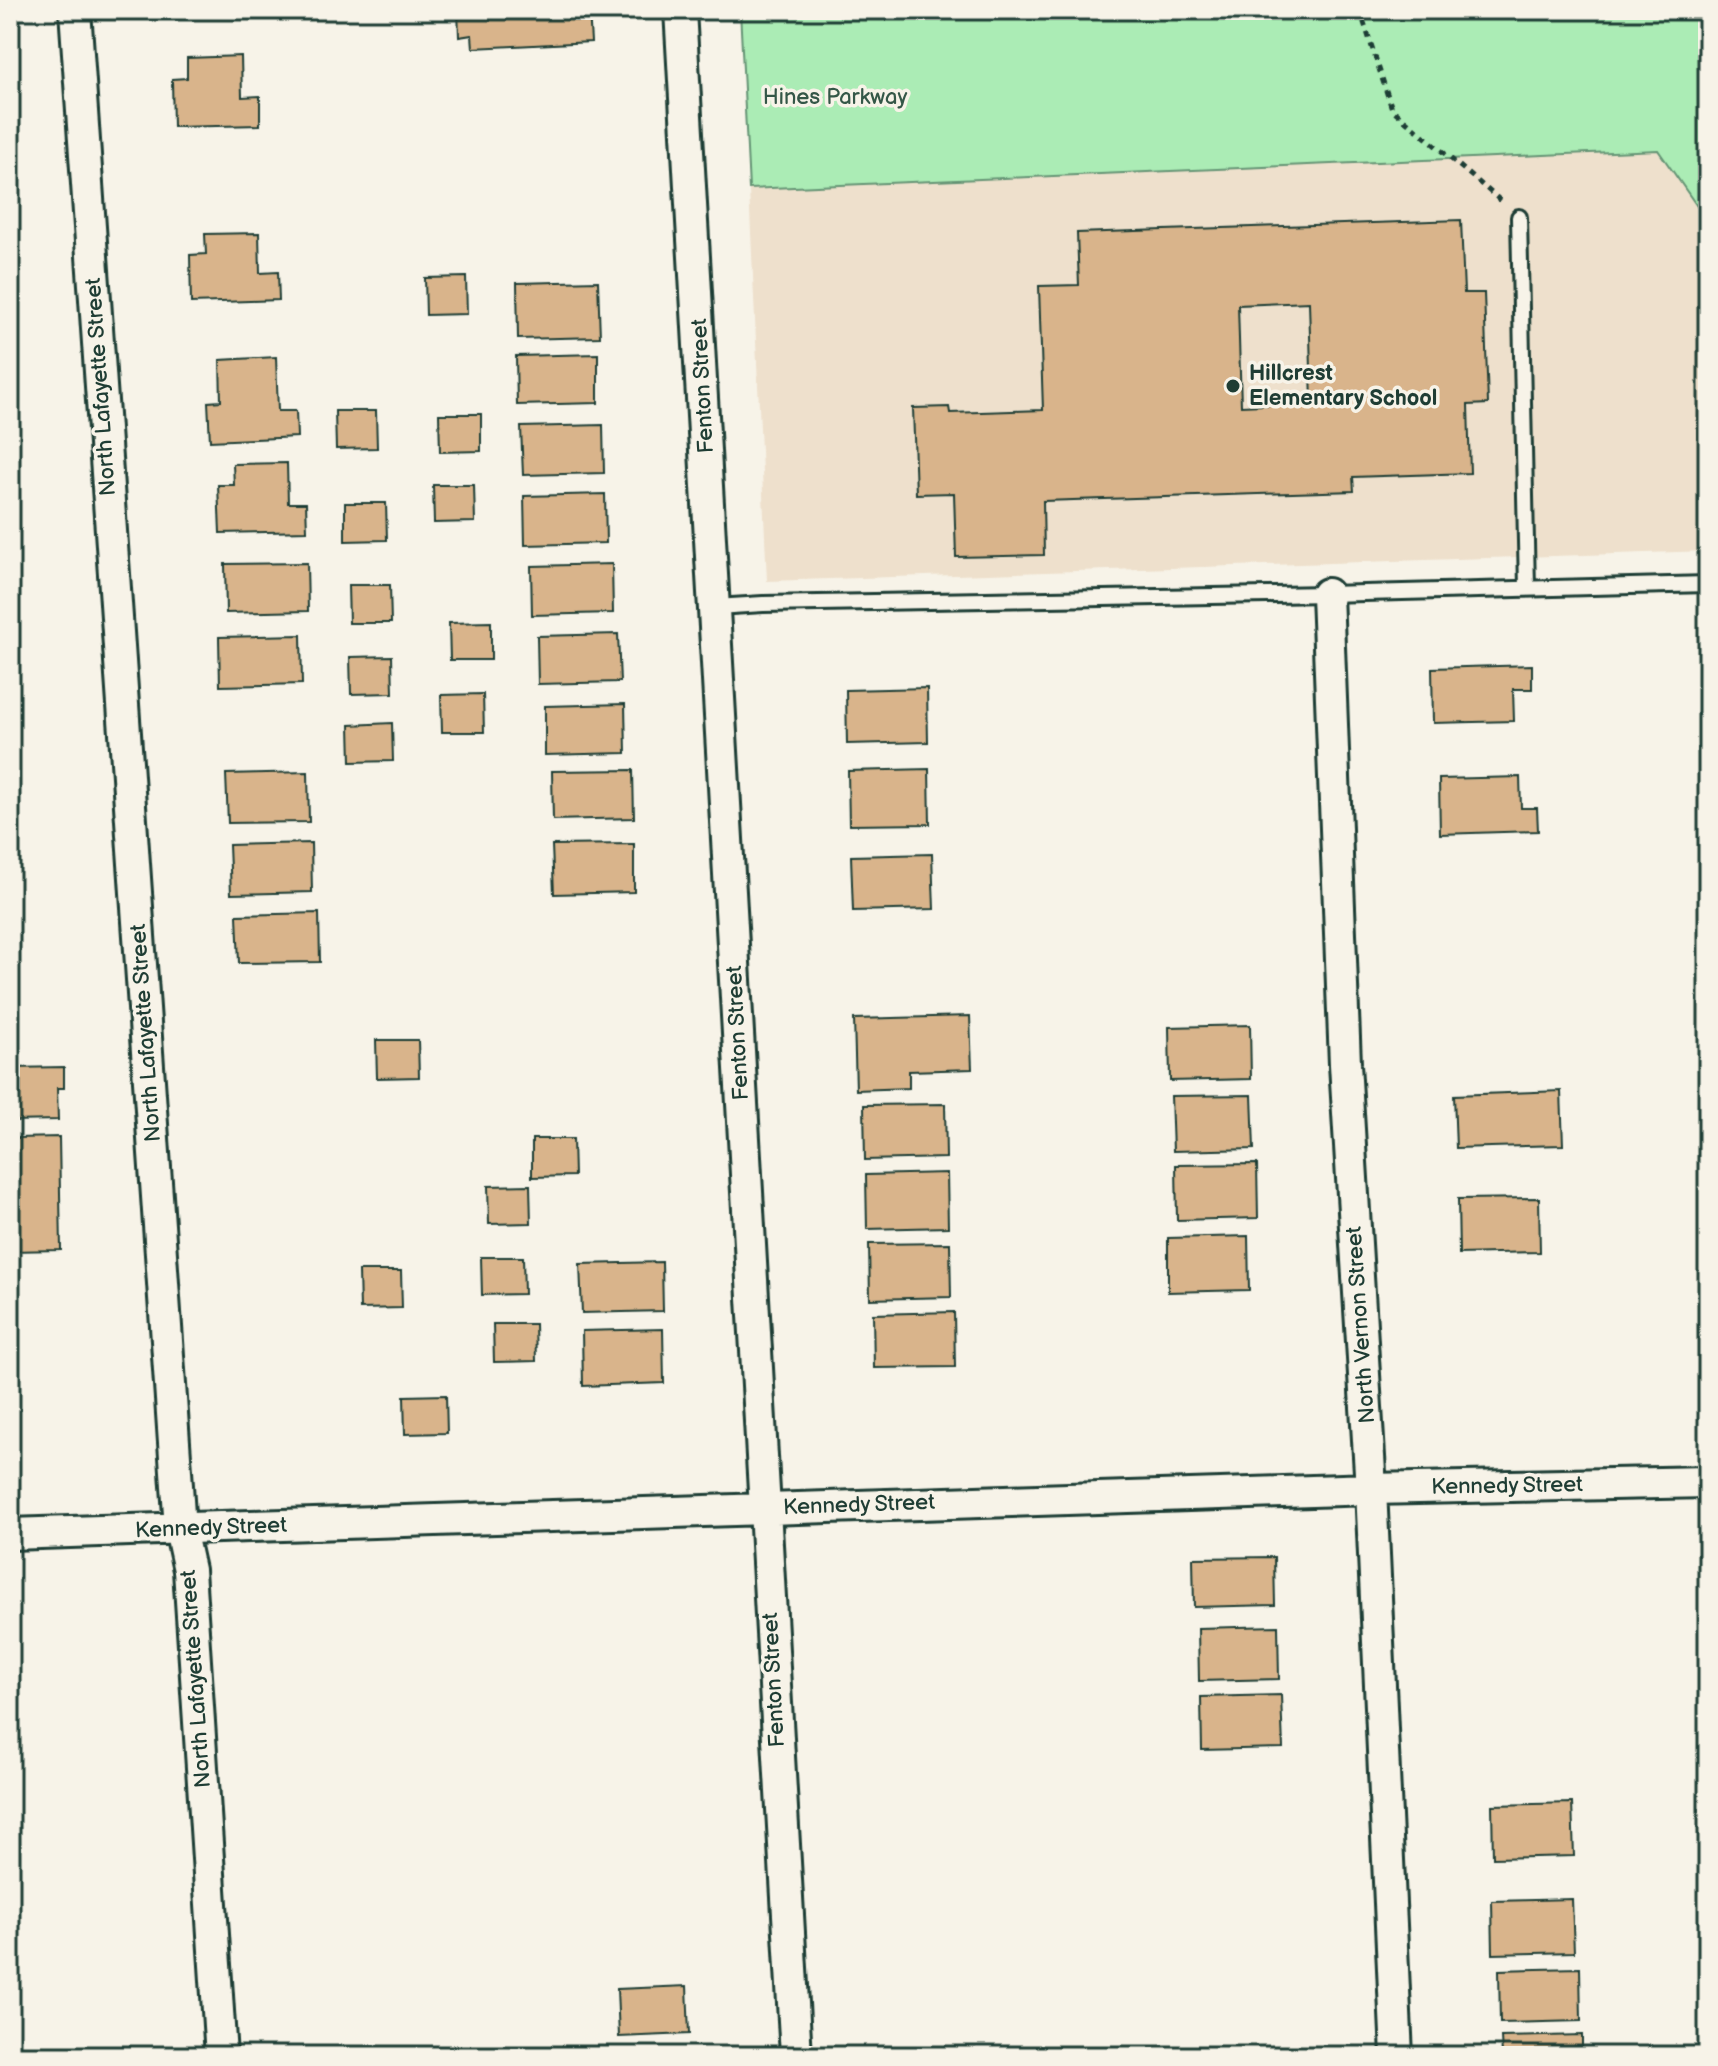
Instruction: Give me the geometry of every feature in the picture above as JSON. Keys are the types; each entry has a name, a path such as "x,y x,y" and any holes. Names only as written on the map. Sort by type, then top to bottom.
{"street":[{"name":"North Lafayette Street","path":"75,10 180,1529 189,1570 221,2056"},
{"name":"Fenton Street","path":"680,10 796,2056"},
{"name":"North Vernon Street","path":"1327,594 1345,1064 1371,1489 1397,2056"},
{"name":"Kennedy Street","path":"10,1534 1371,1489 1708,1482"}],"lane":[{"path":"1519,217 1527,588"},
{"path":"716,607 1708,584"}],"path":[{"path":"1360,10 1392,109 1519,217"}],"shaded area":[{"name":"Hillcrest Elementary School","path":"1658,150 1708,222 1708,551 767,581 749,189"}],"green space":[{"name":"Hines Parkway","path":"740,10 1708,10 1708,222 1658,150 749,189"}],"building":[{"path":"458,10 589,10 591,42 473,48 472,35 459,37"},
{"path":"241,56 242,97 260,96 260,125 173,127 172,79 187,78 187,58"},
{"path":"1461,220 1464,293 1484,293 1488,404 1468,405 1470,473 1353,477 1354,491 1043,501 1044,555 956,557 954,493 916,494 913,408 949,407 950,413 1043,410 1039,286 1079,285 1077,233","holes":["1309,302 1312,403 1241,406 1238,305"]},
{"path":"259,233 260,273 278,272 279,300 191,303 190,255 206,254 205,234"},
{"path":"466,277 467,314 426,315 425,278"},
{"path":"598,281 600,337 518,339 517,283"},
{"path":"598,354 598,403 517,405 516,356"},
{"path":"276,357 278,411 296,411 297,437 210,441 208,402 221,401 220,360"},
{"path":"335,411 376,411 377,448 336,449"},
{"path":"439,414 481,414 481,451 440,452"},
{"path":"603,425 604,473 523,475 521,427"},
{"path":"287,463 288,503 306,503 307,531 220,533 218,485 234,485 233,464"},
{"path":"433,485 474,485 475,522 434,523"},
{"path":"605,494 606,543 525,545 524,496"},
{"path":"345,503 386,503 387,540 345,541"},
{"path":"307,563 308,611 226,613 225,564"},
{"path":"612,564 613,613 532,615 531,566"},
{"path":"348,585 390,585 391,623 349,623"},
{"path":"491,622 491,660 450,660 449,623"},
{"path":"618,634 620,682 538,684 537,636"},
{"path":"301,635 302,684 220,686 219,637"},
{"path":"392,656 393,693 351,694 350,657"},
{"path":"1532,665 1532,689 1513,689 1514,721 1433,723 1432,668"},
{"path":"927,688 928,742 847,744 846,690"},
{"path":"483,694 484,732 442,732 441,695"},
{"path":"625,704 626,753 545,755 545,706"},
{"path":"392,723 393,761 351,762 350,725"},
{"path":"929,769 930,824 849,825 848,771"},
{"path":"633,770 634,818 553,820 552,771"},
{"path":"308,772 309,822 228,823 226,774"},
{"path":"1520,777 1521,808 1537,808 1538,831 1440,834 1439,779"},
{"path":"311,843 312,892 231,894 229,845"},
{"path":"634,844 634,892 554,894 552,845"},
{"path":"932,854 934,909 853,911 851,856"},
{"path":"319,913 320,962 239,963 237,915"},
{"path":"970,1016 972,1069 909,1071 909,1088 856,1090 854,1019"},
{"path":"1250,1025 1251,1079 1170,1081 1169,1027"},
{"path":"376,1040 418,1040 419,1077 377,1078"},
{"path":"64,1067 64,1088 57,1088 58,1120 10,1121 10,1068"},
{"path":"1561,1091 1563,1145 1456,1148 1454,1095"},
{"path":"1252,1095 1254,1149 1173,1151 1171,1096"},
{"path":"945,1104 946,1158 865,1160 864,1105"},
{"path":"59,1137 61,1250 10,1251 10,1172 16,1171 16,1138"},
{"path":"532,1139 573,1139 574,1176 532,1177"},
{"path":"1257,1164 1258,1218 1177,1220 1176,1165"},
{"path":"947,1173 948,1227 867,1229 866,1175"},
{"path":"530,1185 531,1223 489,1224 488,1186"},
{"path":"1539,1198 1540,1252 1459,1254 1458,1199"},
{"path":"1248,1236 1249,1290 1168,1292 1168,1238"},
{"path":"950,1243 951,1297 870,1299 869,1244"},
{"path":"481,1257 523,1257 524,1294 482,1295"},
{"path":"662,1262 663,1311 582,1313 580,1264"},
{"path":"359,1271 401,1271 402,1308 360,1309"},
{"path":"954,1312 955,1367 874,1368 873,1314"},
{"path":"493,1324 535,1324 536,1361 494,1362"},
{"path":"663,1329 664,1383 583,1386 582,1331"},
{"path":"446,1395 447,1433 405,1434 404,1396"},
{"path":"1274,1557 1275,1605 1194,1607 1193,1558"},
{"path":"1278,1626 1279,1679 1199,1681 1198,1628"},
{"path":"1281,1695 1283,1748 1202,1750 1201,1697"},
{"path":"1572,1803 1574,1856 1493,1858 1492,1805"},
{"path":"1572,1899 1574,1952 1493,1954 1492,1901"},
{"path":"1580,1968 1581,2021 1500,2023 1499,1970"},
{"path":"687,1986 689,2034 619,2037 617,1989"},
{"path":"1582,2035 1582,2056 1502,2056 1501,2037"},
{"path":"975,2049 975,2056 899,2056 899,2051"}],"place":[{"name":"Hillcrest Elementary School","path":"1233,386"}]}
